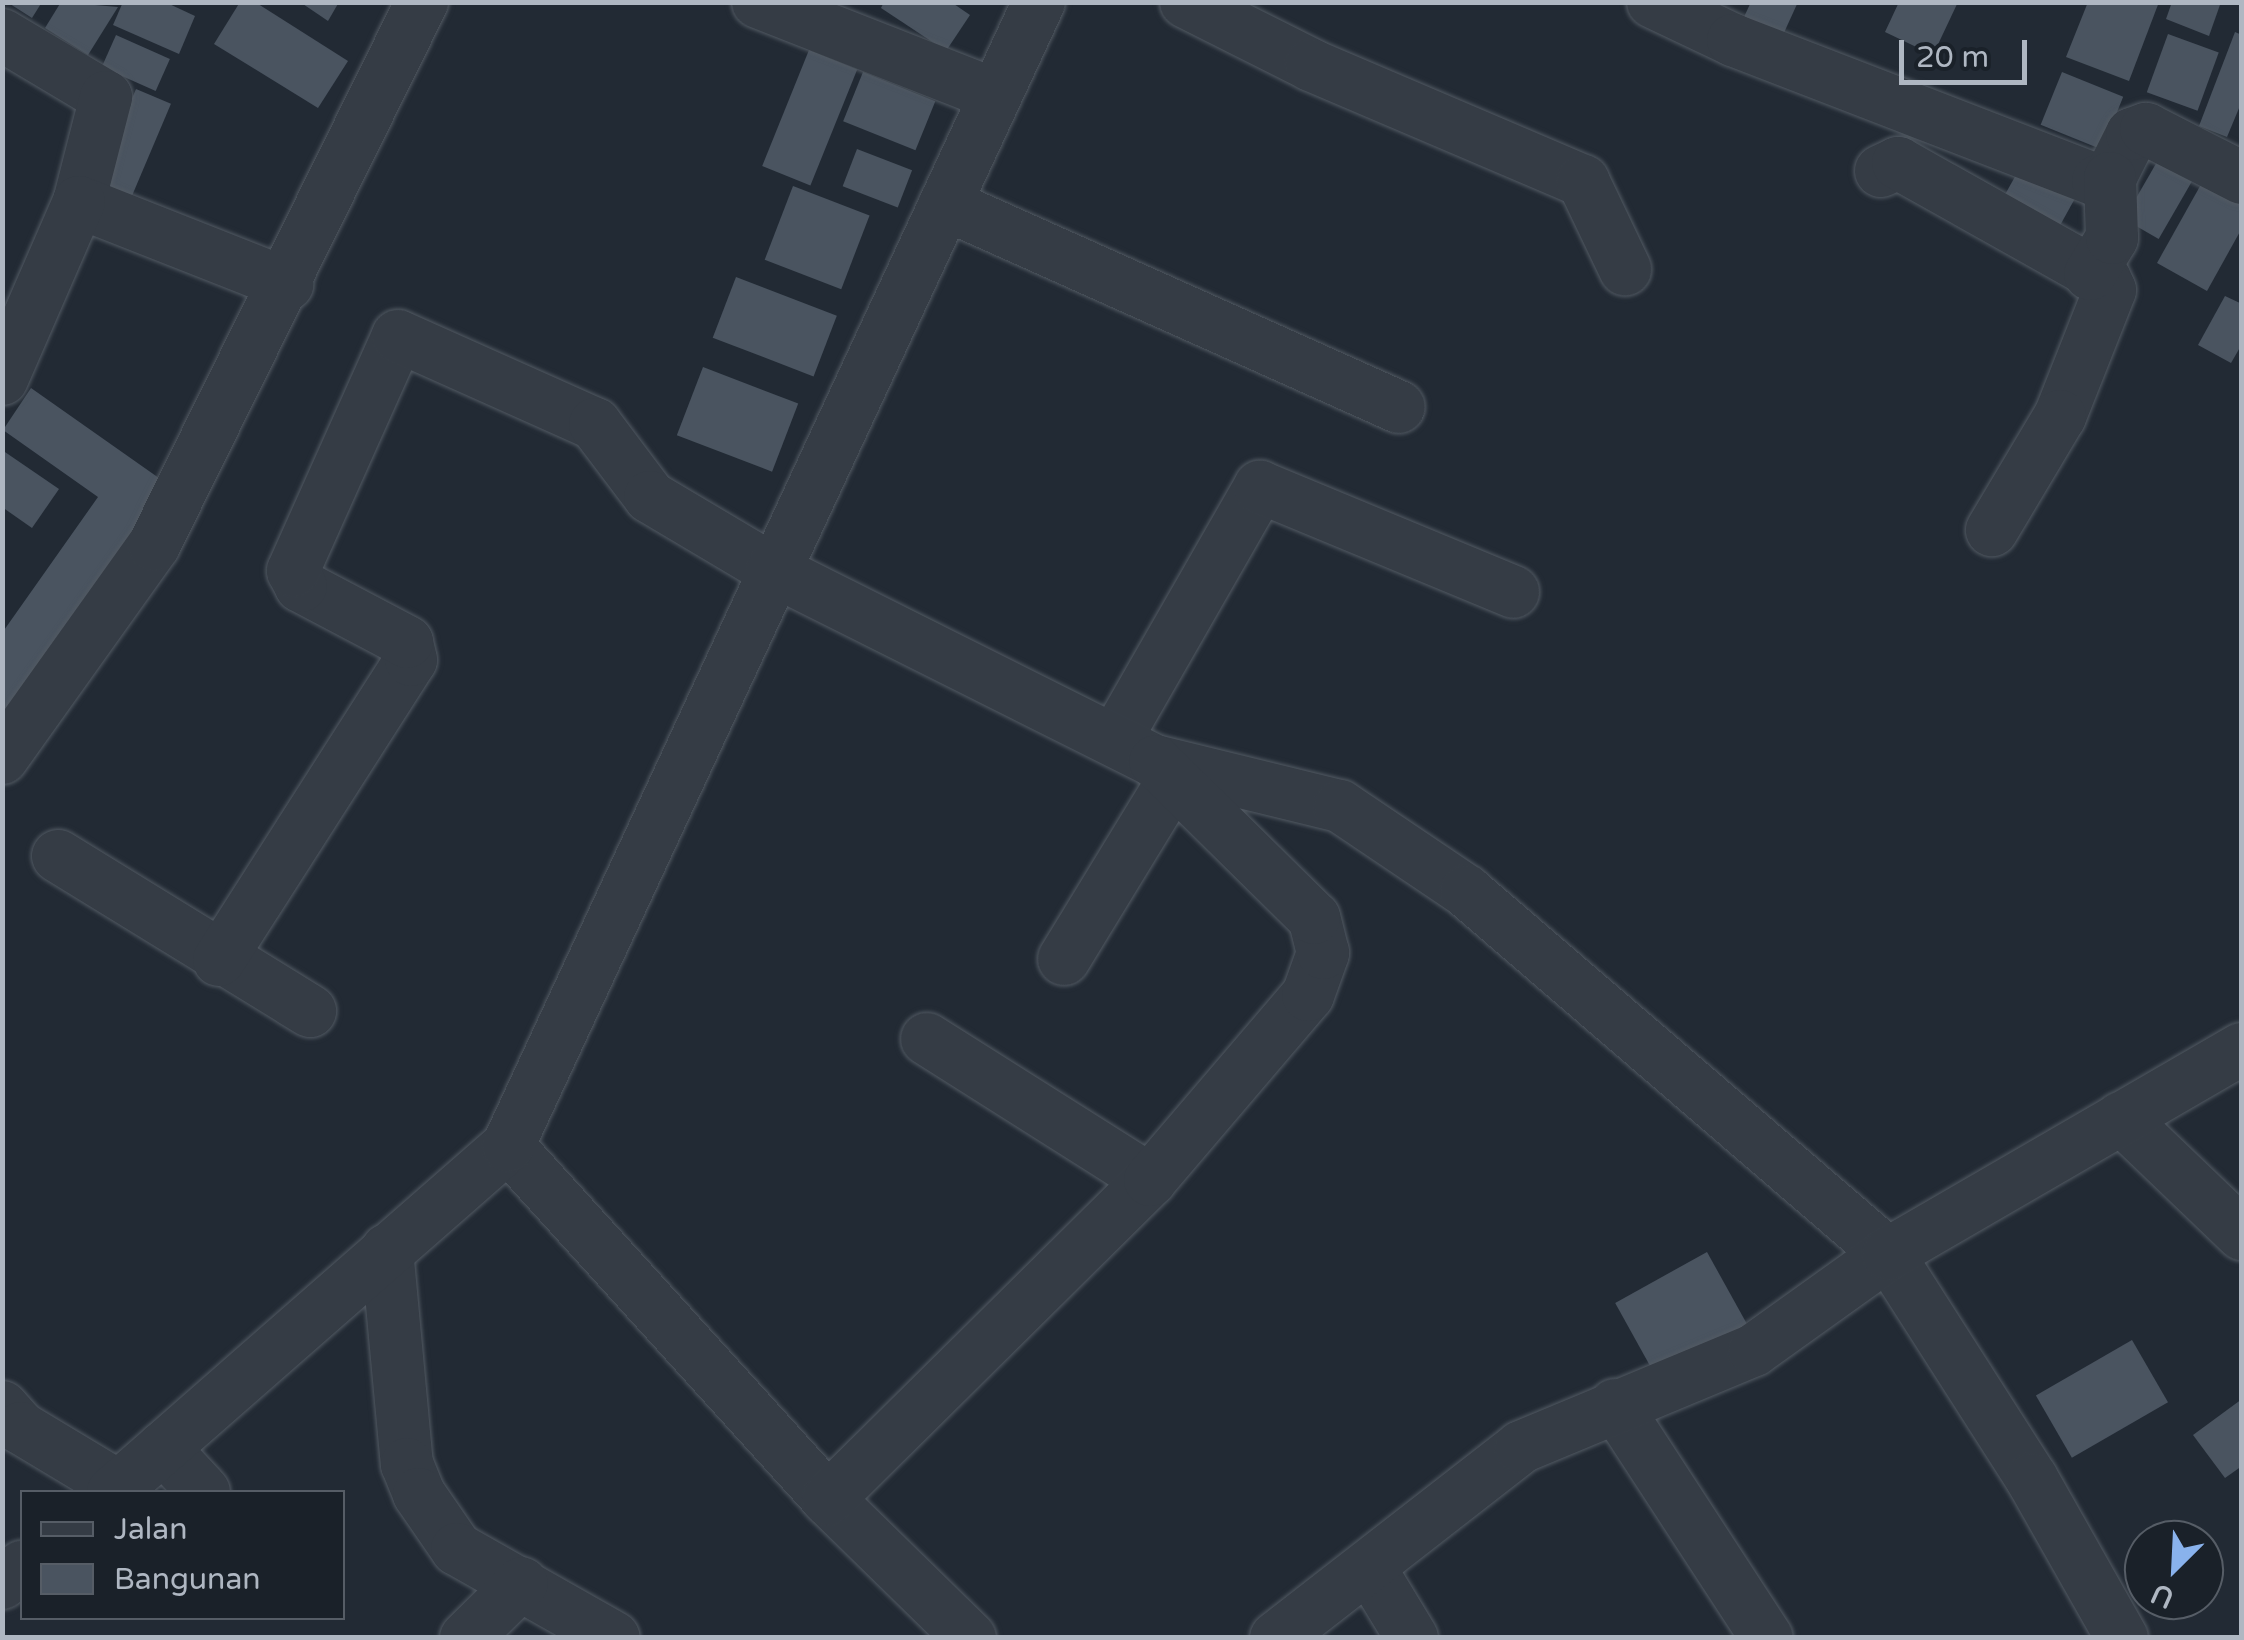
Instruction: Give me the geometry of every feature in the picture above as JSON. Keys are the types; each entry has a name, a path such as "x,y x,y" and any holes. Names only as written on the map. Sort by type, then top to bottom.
{"street":[{"path":"2,758 140,569 288,284 422,2"},
{"path":"758,2 996,95"},
{"path":"2,1406 52,1450 116,1490 508,1146 1039,2"},
{"path":"1186,2 1311,65 1583,181 1625,269"},
{"path":"1653,2 1733,40 2098,182 2110,178"},
{"path":"2,35 106,97 78,202 2,380"},
{"path":"2090,274 2112,238 2110,178 2132,134 2146,129 2242,178"},
{"path":"1880,170 1898,163 2090,274 2106,279 2107,302 2060,416 1992,530"},
{"path":"78,202 288,284"},
{"path":"945,204 1399,407"},
{"path":"219,960 411,660 407,642 301,586 293,571 398,336 595,424 650,498 773,570 1148,760 1322,798 1405,845 1742,1123 1888,1254 2032,1479 2122,1638"},
{"path":"1064,959 1260,487 1513,592"},
{"path":"828,1498 1150,1180 1308,994 1323,954 1314,918 1148,760"},
{"path":"58,856 219,960 310,1012"},
{"path":"927,1039 1150,1180"},
{"path":"1276,1638 1521,1447 1754,1350 1888,1254 2242,1049"},
{"path":"2121,1118 2242,1234"},
{"path":"508,1146 828,1498 970,1638"},
{"path":"387,1250 411,1480 457,1549 614,1638"},
{"path":"1615,1405 1767,1638"},
{"path":"163,1448 202,1490"},
{"path":"1368,1567 1412,1638"},
{"path":"466,1638 522,1583"}],"building":[{"path":"7,2 42,2 32,18"},
{"path":"61,2 118,7 88,55 45,28"},
{"path":"123,2 165,2 195,16 179,54 113,25"},
{"path":"240,2 255,2 348,61 318,108 214,44"},
{"path":"300,2 339,2 328,21"},
{"path":"884,2 951,2 970,15 946,51 881,8"},
{"path":"1751,2 1798,2 1782,37 1743,19"},
{"path":"1899,2 1958,2 1933,55 1885,32"},
{"path":"2088,2 2159,2 2129,81 2066,57"},
{"path":"2172,2 2221,2 2209,36 2166,19"},
{"path":"2235,32 2242,35 2242,101 2227,137 2199,126"},
{"path":"2168,34 2219,52 2198,111 2147,92"},
{"path":"116,35 170,59 156,91 102,67"},
{"path":"809,50 857,69 810,185 762,166"},
{"path":"863,72 935,101 915,150 843,121"},
{"path":"2062,72 2123,97 2102,150 2041,125"},
{"path":"136,89 171,104 131,199 96,184"},
{"path":"2165,148 2200,168 2159,239 2124,219"},
{"path":"857,149 912,170 898,207 843,186"},
{"path":"2027,155 2082,186 2059,227 2004,196"},
{"path":"2204,179 2242,199 2242,228 2207,291 2157,263"},
{"path":"793,186 870,215 841,289 765,260"},
{"path":"736,277 837,316 814,376 713,338"},
{"path":"2225,296 2242,304 2242,344 2231,363 2198,345"},
{"path":"703,367 798,404 772,472 677,435"},
{"path":"31,388 166,483 2,716 2,633 98,497 3,430"},
{"path":"2,450 59,489 32,528 2,507"},
{"path":"1707,1252 1751,1332 1659,1382 1615,1303"},
{"path":"2132,1340 2168,1402 2072,1458 2036,1396"},
{"path":"2242,1399 2242,1466 2225,1478 2193,1435"}]}
